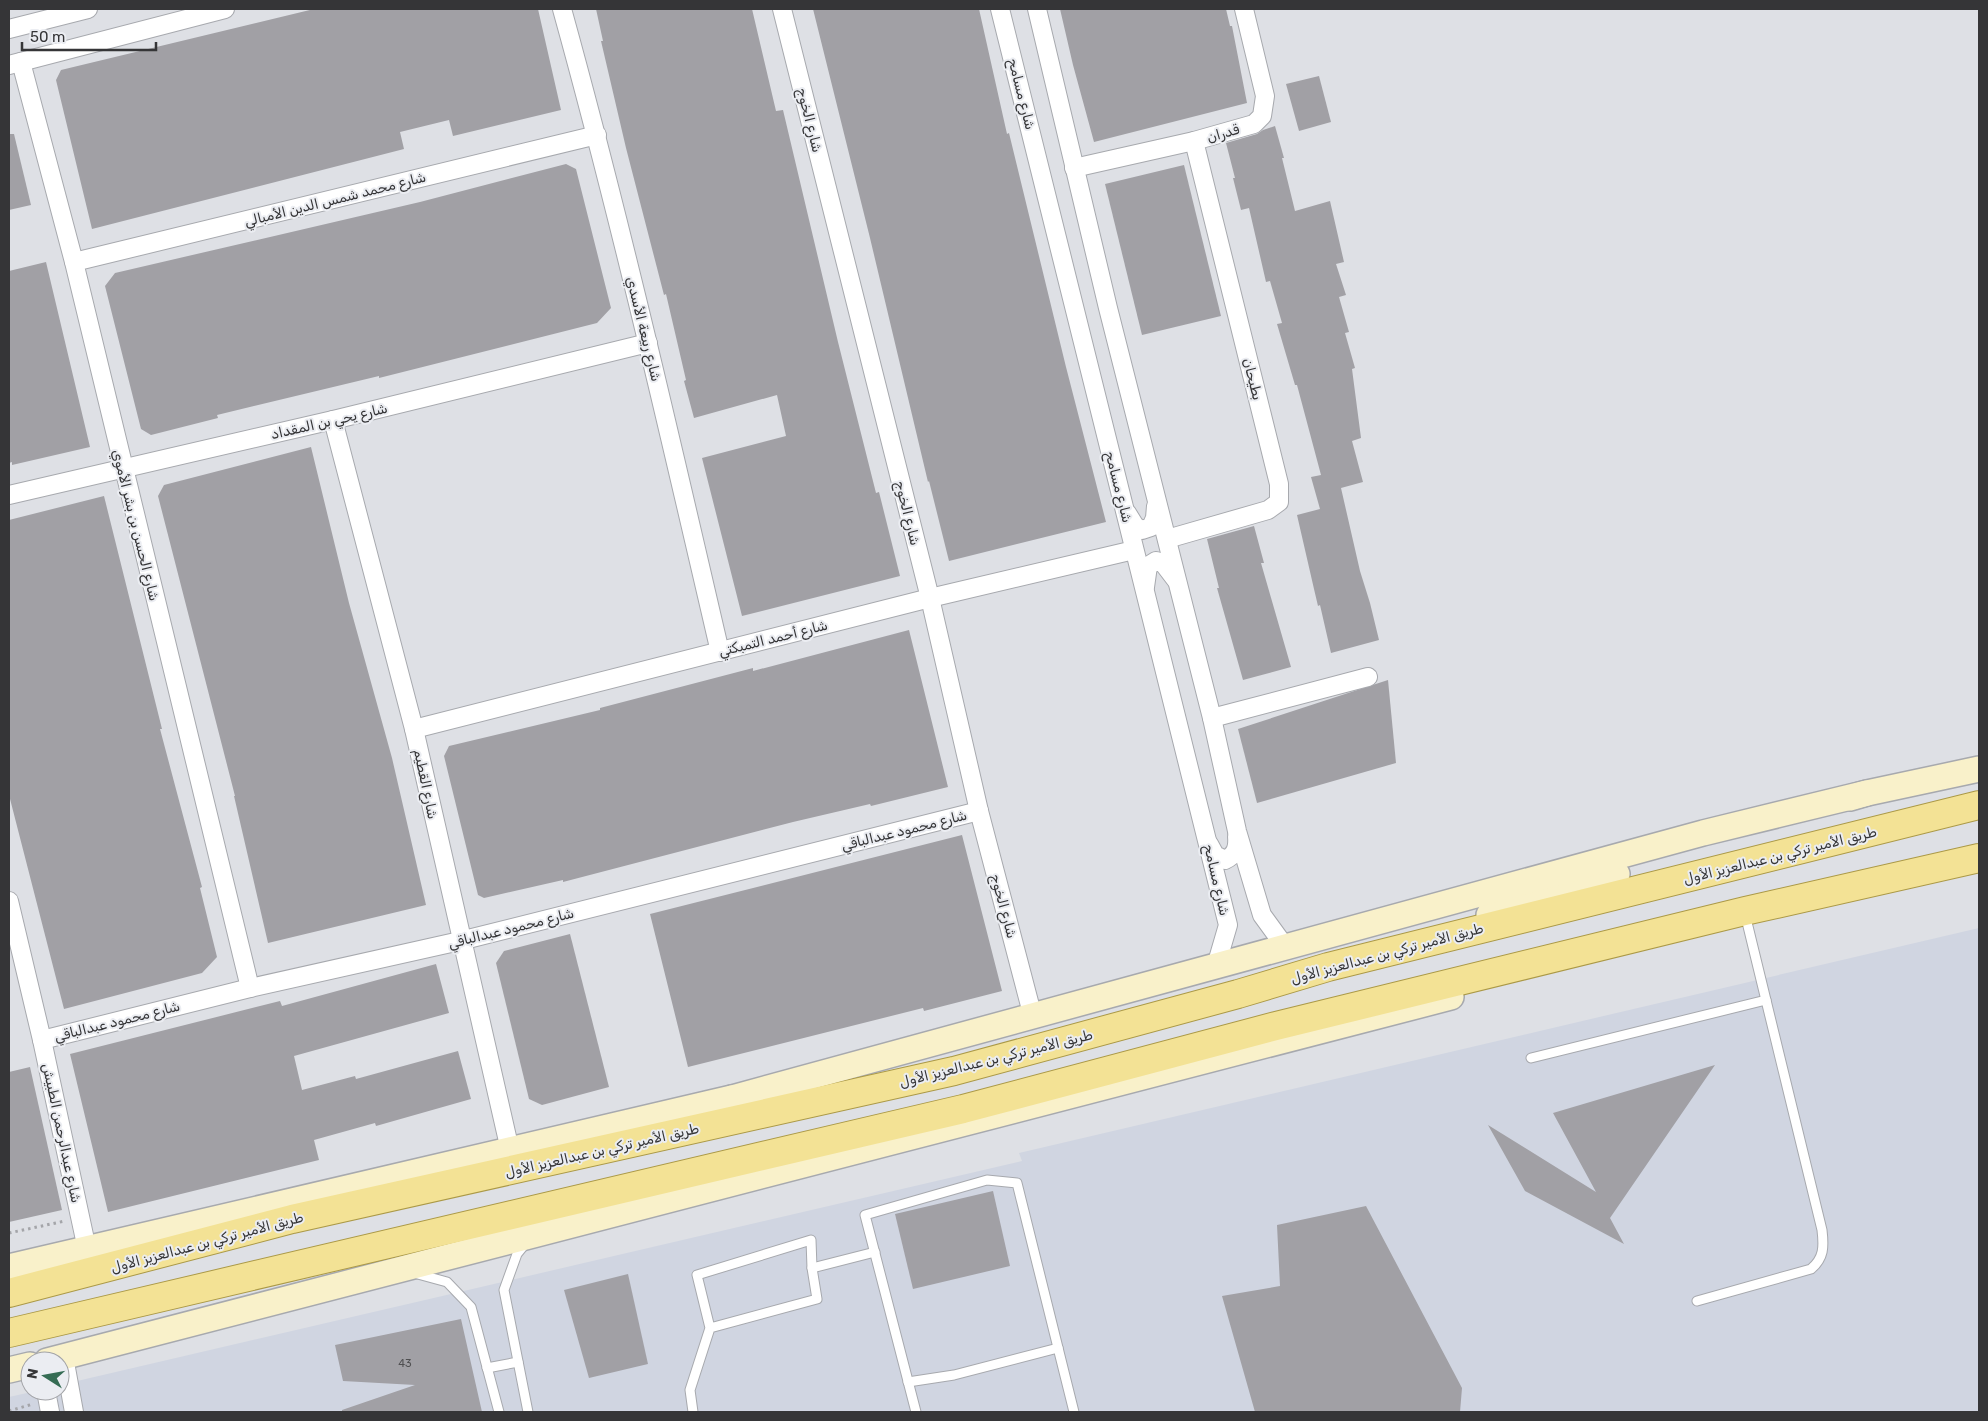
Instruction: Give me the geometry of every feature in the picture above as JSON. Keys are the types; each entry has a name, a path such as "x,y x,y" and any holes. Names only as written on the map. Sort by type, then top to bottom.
{"main road":[{"path":"9,1267 732,1098 1694,836 1866,793 1979,769"},
{"path":"1328,967 1866,793"},
{"name":"طريق الأمير تركي بن عبدالعزيز الأول","path":"9,1293 292,1219 954,1071 1238,994 1328,967 1979,805"},
{"path":"9,1333 963,1109 1276,1026 1746,916 1979,859"},
{"path":"70,1355 1746,916"},
{"path":"732,1098 782,1109"}],"street":[{"path":"19,21 88,9"},
{"path":"15,63 225,9"},
{"name":"شارع ربيعة الأسدي","path":"562,9 597,135 720,652"},
{"name":"شارع الخوج","path":"782,9 930,598 979,811 1033,1017"},
{"name":"شارع مسامح","path":"1000,9 1228,925 1216,966"},
{"path":"1037,9 1156,502 1212,718 1237,832 1262,915 1286,948"},
{"name":"قدران","path":"1074,168 1194,141 1254,124 1262,116 1265,96 1244,9"},
{"name":"شارع الحسن بن بشر الأموي","path":"15,63 74,262 122,468 250,988"},
{"name":"شارع محمد شمس الدين الأمبالي","path":"74,262 597,135"},
{"name":"بطيحان","path":"1167,539 1268,510 1279,502 1279,484 1194,141"},
{"name":"شارع يحي بن المقداد","path":"9,495 333,420 648,343"},
{"name":"شارع القطيم","path":"333,420 414,729 460,941 510,1150"},
{"path":"1124,506 1135,526 1142,530 1151,527 1156,502"},
{"name":"شارع أحمد التمبكتي","path":"414,729 930,598 1134,550"},
{"path":"1144,591 1148,566 1156,561 1163,563 1178,582"},
{"path":"1212,718 1368,677"},
{"name":"شارع محمود عبدالباقي","path":"42,1040 250,988 460,941 979,811"},
{"path":"1208,844 1215,855 1225,860 1232,857 1238,846 1237,832"},
{"name":"شارع عبدالرحمن الطبيش","path":"9,901 42,1040 87,1249"}],"lane":[{"path":"1697,1301 1810,1269 1819,1262 1824,1247 1822,1230 1746,916"},
{"path":"1531,1058 1766,1000"},
{"path":"916,1412 865,1215 988,1180 1017,1183 1074,1412"},
{"path":"528,1412 504,1290 516,1254 534,1235"},
{"path":"693,1412 690,1390 710,1328 697,1275 811,1240 812,1268 817,1299 710,1328"},
{"path":"812,1268 875,1252"},
{"path":"402,1269 447,1282 471,1306 499,1412"},
{"path":"908,1382 954,1375 1058,1348"},
{"path":"487,1368 518,1362"}],"path":[{"path":"9,1233 80,1218"},
{"path":"9,1410 48,1401"}],"shaded area":[{"path":"1979,928 1979,1412 9,1412 9,1397 20,1395 20,1401 70,1401 70,1383 1022,1161 1019,1153"}],"building":[{"path":"314,9 538,9 561,110 453,136 449,120 400,132 404,149 92,229 56,80 61,70"},
{"path":"596,9 752,9 776,111 783,110 838,342 876,493 879,492 900,576 742,616 702,458 786,436 777,395 694,418 684,381 686,380 666,294 664,295 626,148 601,41 603,41"},
{"path":"813,9 979,9 1007,134 1009,133 1106,522 949,561"},
{"path":"1060,9 1226,9 1230,26 1232,26 1247,103 1094,142"},
{"path":"1319,76 1331,122 1299,131 1286,84"},
{"path":"1275,126 1295,211 1330,201 1344,262 1336,264 1346,295 1339,297 1349,332 1345,333 1355,368 1352,369 1361,438 1352,441 1363,482 1341,488 1360,571 1379,640 1331,653 1297,515 1320,509 1311,477 1321,475 1297,385 1295,385 1277,324 1282,323 1270,281 1266,282 1249,208 1241,210 1226,143 1257,134"},
{"path":"9,134 14,134 31,205 9,210"},
{"path":"566,164 576,169 611,308 597,323 379,378 379,376 217,415 218,418 151,435 141,429 105,286 115,273 420,202"},
{"path":"1184,165 1221,316 1142,335 1105,184"},
{"path":"46,262 90,447 12,465 12,462 9,463 9,271"},
{"path":"311,447 349,603 392,758 426,905 268,943 235,796 158,496 164,485"},
{"path":"104,496 162,729 160,729 202,887 200,888 217,957 202,973 64,1009 9,795 9,520"},
{"path":"1254,526 1264,563 1261,563 1291,667 1243,680 1217,588 1219,588 1207,539"},
{"path":"909,630 948,787 871,806 870,804 793,822 563,882 563,880 484,898 478,895 444,756 449,746 600,710 600,708 753,668 753,671"},
{"path":"1388,680 1396,763 1257,803 1238,729"},
{"path":"962,835 1002,991 924,1011 923,1008 688,1067 650,914"},
{"path":"570,934 609,1087 542,1105 529,1099 496,963 504,951"},
{"path":"436,964 449,1013 294,1056 302,1090 355,1076 356,1079 458,1051 471,1099 376,1126 375,1123 314,1140 319,1160 108,1212 70,1054 280,1001 282,1006"},
{"path":"1715,1065 1610,1218 1624,1244 1525,1191 1488,1125 1596,1192 1553,1113"},
{"path":"30,1067 62,1210 9,1222 9,1072"},
{"path":"993,1191 1010,1266 913,1289 895,1214"},
{"path":"1366,1206 1462,1388 1460,1412 1255,1412 1222,1296 1280,1286 1277,1225"},
{"path":"628,1274 648,1364 589,1378 564,1290"},
{"path":"461,1319 482,1412 342,1412 342,1410 415,1385 343,1381 335,1345"}]}
